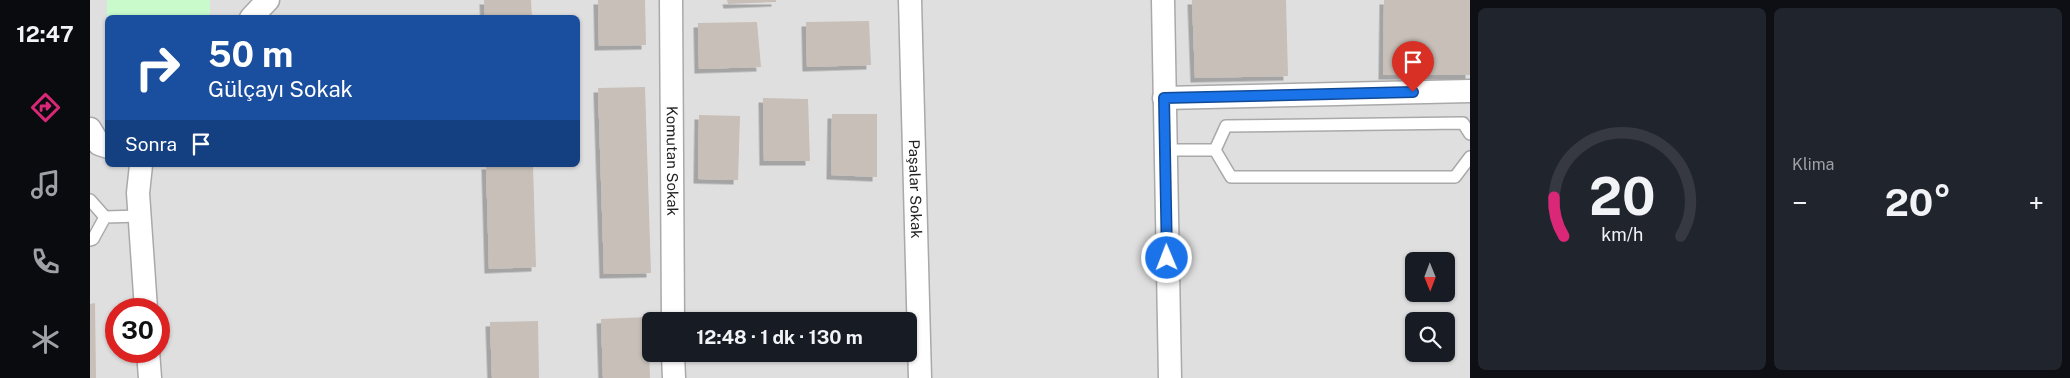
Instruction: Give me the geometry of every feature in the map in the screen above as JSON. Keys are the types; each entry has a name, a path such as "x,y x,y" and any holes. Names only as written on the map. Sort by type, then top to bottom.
{"street":[{"path":"254,15 268,0"},
{"name":"Komutan Sokak","path":"671,0 673,312"},
{"name":"Paşalar Sokak","path":"910,0 920,378"},
{"path":"1163,0 1170,378"},
{"path":"1164,98 1470,91"},
{"path":"90,129 99,144 105,146"},
{"path":"141,167 138,193 145,298"},
{"path":"674,362 674,378"},
{"path":"149,363 150,378"}],"lane":[{"path":"1215,150 1226,126 1464,123 1470,134"},
{"path":"1165,150 1215,150"},
{"path":"1215,150 1231,177 1455,177 1470,158"},
{"path":"90,200 105,217"},
{"path":"105,217 140,216"},
{"path":"90,240 93,239 105,217"}],"shaded area":[{"path":"90,0 1470,0 1470,378 90,378"}],"green space":[{"path":"107,0 210,0 210,15 107,15"}],"building":[{"path":"484,0 531,0 532,15 485,15"},
{"path":"598,0 645,0 646,45 599,46"},
{"path":"727,0 776,0 776,2 728,4"},
{"path":"1192,0 1286,0 1288,76 1195,78"},
{"path":"1384,0 1470,0 1470,75 1383,75"},
{"path":"869,21 871,65 807,67 806,22"},
{"path":"757,22 761,67 699,69 698,23"},
{"path":"645,87 651,273 604,274 598,88"},
{"path":"763,98 808,99 810,161 764,161"},
{"path":"832,114 877,114 877,177 831,175"},
{"path":"699,115 740,116 738,180 698,179"},
{"path":"486,167 533,167 536,267 489,269"},
{"path":"95,303 96,378 90,378 90,304"},
{"path":"642,317 642,362 649,362 650,378 603,378 601,319"},
{"path":"538,321 539,378 492,378 490,322"}],"route":[{"path":"1167,258 1164,98 1413,92"}]}
